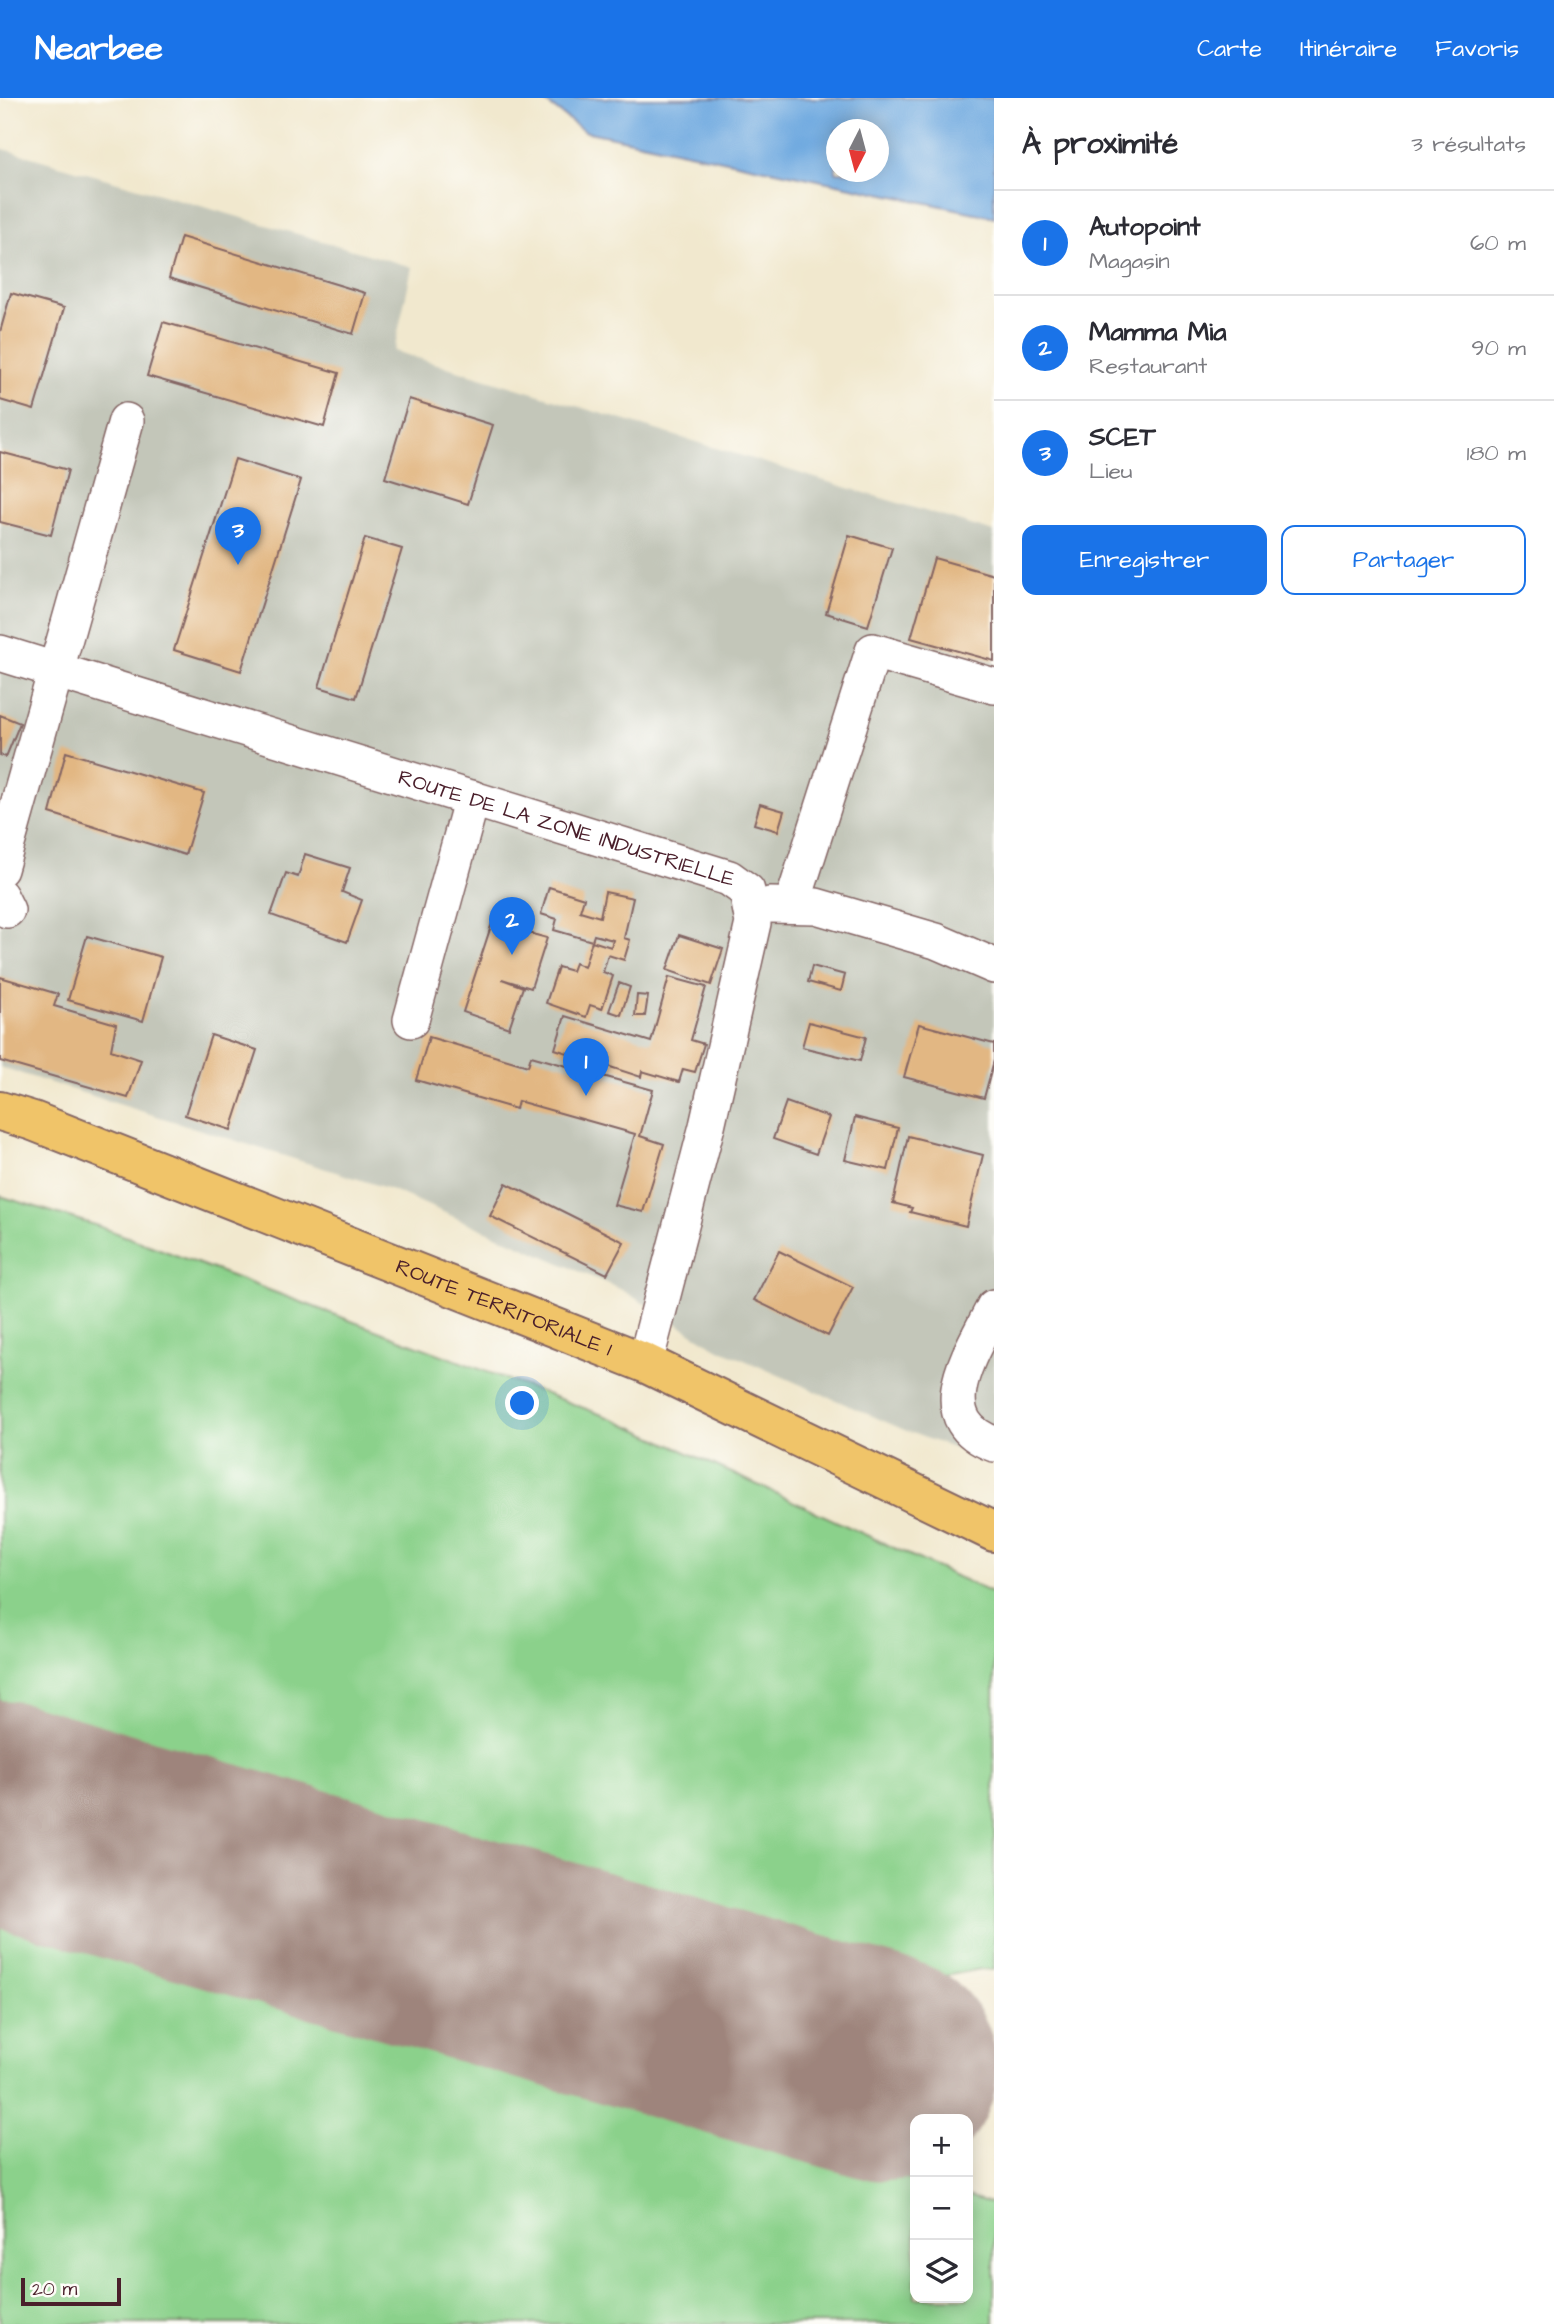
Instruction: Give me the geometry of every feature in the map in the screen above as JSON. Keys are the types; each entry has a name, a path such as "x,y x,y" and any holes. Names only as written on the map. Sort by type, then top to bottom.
{"main road":[{"name":"ROUTE TERRITORIALE 1","path":"0,1111 33,1121 645,1363 994,1532"}],"street":[{"path":"0,869 126,421"},
{"path":"792,905 873,651 994,686"},
{"name":"ROUTE DE LA ZONE INDUSTRIELLE","path":"0,653 729,878 747,891 752,923 707,1126 645,1363"},
{"path":"411,1020 472,798"},
{"path":"749,904 816,906 922,937 994,965"},
{"path":"994,1307 957,1389 958,1405 967,1426 980,1438 994,1444"}],"shaded area":[{"path":"0,148 412,267 394,351 994,532 994,1463 909,1432 717,1348 622,1290 390,1189 0,1067"}],"green space":[{"path":"0,1196 98,1226 621,1422 994,1594 994,1970 981,1969 862,1992 0,1750"},
{"path":"0,1916 910,2180 910,2303 973,2303 973,2198 994,2204 994,2324 0,2324"}],"water":[{"path":"540,98 994,98 994,217 827,182 889,182 889,119 826,119 826,182 584,131"}],"building":[{"path":"181,237 365,293 353,334 169,278"},
{"path":"11,293 64,308 34,410 0,400 0,332"},
{"path":"163,322 339,373 324,427 147,376"},
{"path":"409,399 493,425 468,504 385,478"},
{"path":"0,452 68,470 51,535 0,522"},
{"path":"235,459 301,480 241,671 174,650"},
{"path":"849,535 892,548 868,626 826,613"},
{"path":"365,538 402,549 356,698 319,687"},
{"path":"934,558 994,575 994,661 911,638"},
{"path":"0,715 20,723 6,757 0,755"},
{"path":"66,752 204,793 185,855 50,813"},
{"path":"760,804 784,811 778,831 754,824"},
{"path":"305,854 350,868 342,892 362,900 347,942 271,915 286,873 298,877"},
{"path":"549,887 584,898 580,911 600,917 605,892 633,898 624,938 630,940 624,960 608,955 603,972 613,976 602,1009 590,1005 586,1017 546,1003 558,967 572,971 575,963 584,967 592,941 554,930 557,919 541,914","holes":["594,935 613,940 611,947 592,941"]},
{"path":"492,923 547,938 531,988 502,979 523,987 509,1028 463,1012"},
{"path":"679,935 723,949 711,985 667,970"},
{"path":"87,936 161,957 143,1021 68,1000"},
{"path":"812,966 845,975 841,991 808,982"},
{"path":"0,977 58,994 54,1006 116,1024 111,1050 141,1060 128,1098 0,1061"},
{"path":"669,977 706,987 691,1040 704,1044 695,1072 683,1069 679,1082 642,1071 641,1077 555,1049 565,1016 651,1042"},
{"path":"619,983 630,987 621,1015 609,1011"},
{"path":"637,995 648,996 645,1016 635,1016"},
{"path":"809,1022 866,1037 860,1061 802,1047"},
{"path":"919,1024 994,1044 994,1060 984,1098 904,1077"},
{"path":"211,1035 257,1050 231,1130 185,1115"},
{"path":"429,1037 528,1066 531,1056 653,1090 640,1136 664,1144 643,1212 614,1205 635,1134 518,1101 516,1109 416,1080"},
{"path":"786,1102 829,1117 816,1154 773,1139"},
{"path":"855,1117 898,1128 888,1170 845,1160"},
{"path":"908,1136 983,1155 966,1226 910,1212 912,1208 893,1203"},
{"path":"506,1183 624,1242 607,1274 490,1216"},
{"path":"779,1251 853,1287 828,1336 754,1300"}],"runway":[{"path":"0,1812 885,2069"}],"place":[{"name":"SCET","path":"238,565"},
{"name":"Mamma Mia","path":"512,955"},
{"name":"Autopoint","path":"586,1096"}]}
